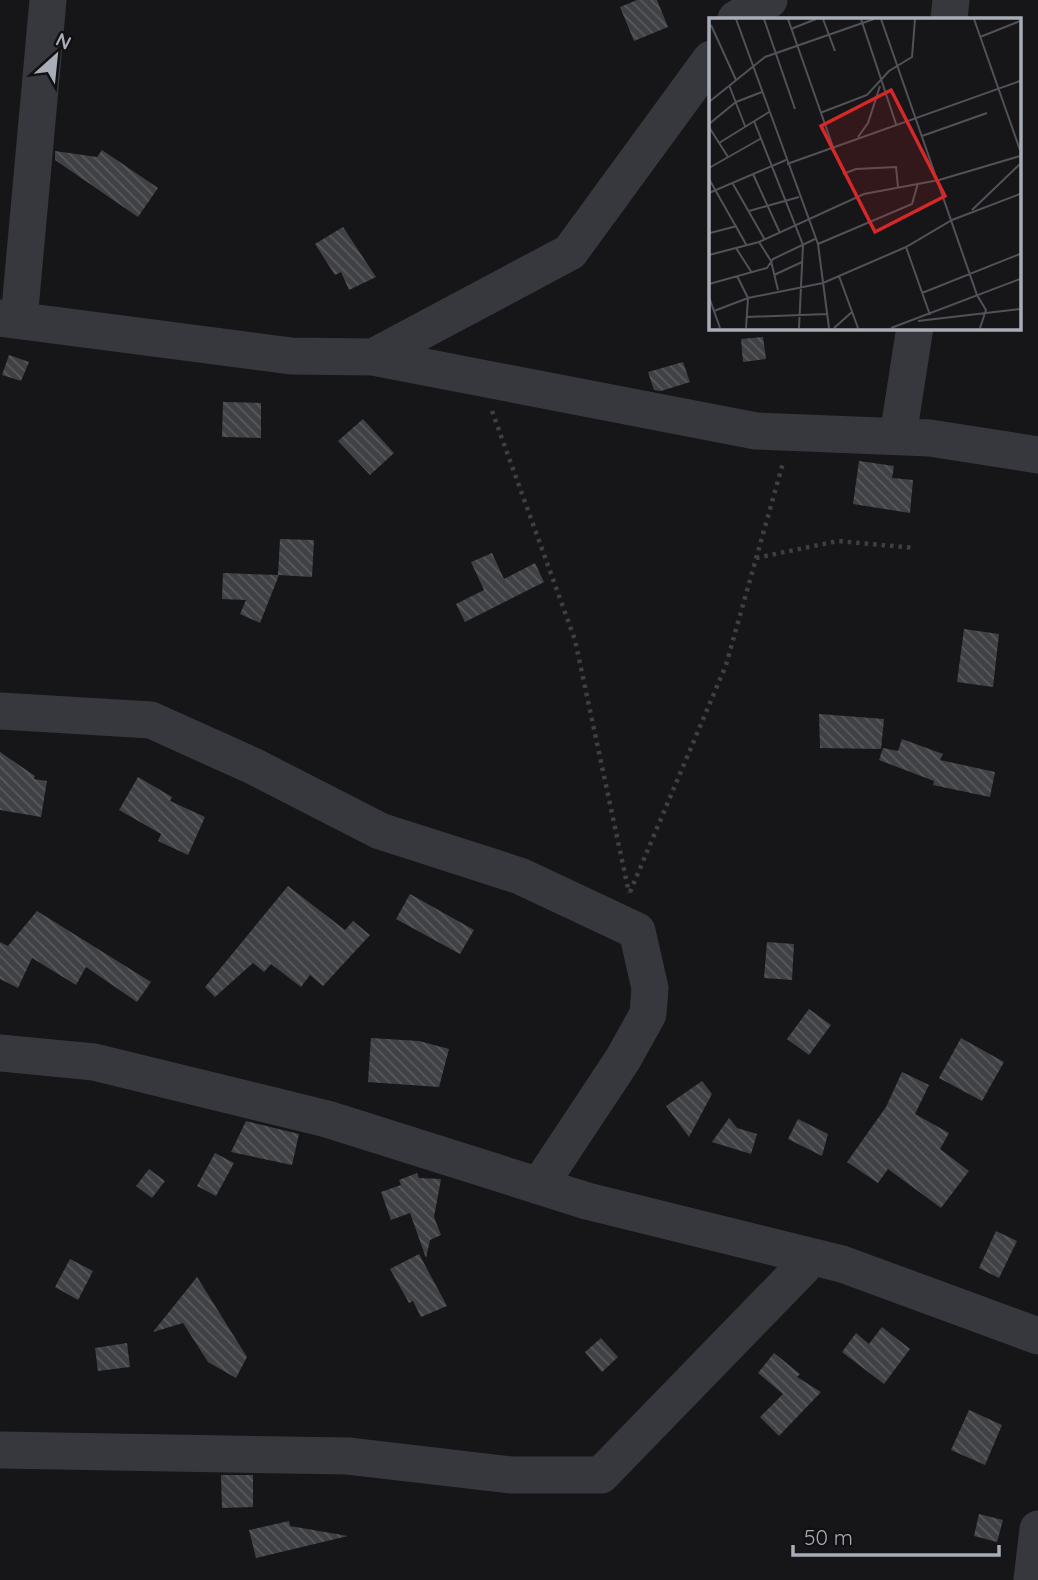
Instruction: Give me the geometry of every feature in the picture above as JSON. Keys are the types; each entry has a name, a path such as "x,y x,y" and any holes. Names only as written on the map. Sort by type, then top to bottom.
{"street":[{"path":"48,0 9,319 291,356 373,356 756,431 930,438 1038,455"},
{"path":"738,18 769,0"},
{"path":"949,18 951,0"},
{"path":"373,356 570,251 709,62"},
{"path":"898,436 915,329"},
{"path":"0,711 151,720 253,766 380,831 520,876 638,931 650,988 648,1014 623,1059 539,1186"},
{"path":"0,1053 94,1062 314,1116 587,1201 842,1264 1038,1336"},
{"path":"0,1450 348,1456 512,1475 601,1475 803,1267"},
{"path":"1032,1580 1038,1529"}],"path":[{"path":"479,377 575,640 638,931"},
{"path":"629,892 726,665 792,432"},
{"path":"756,558 838,541 915,548"}],"building":[{"path":"637,0 657,0 668,27 634,41 620,7"},
{"path":"102,150 158,188 138,217 55,160 55,151 97,157"},
{"path":"343,227 376,277 349,290 341,272 335,275 315,244"},
{"path":"763,337 766,359 743,362 741,339"},
{"path":"9,355 29,362 21,381 2,375"},
{"path":"683,362 690,382 661,391 654,390 648,372"},
{"path":"223,402 261,403 261,438 222,437"},
{"path":"363,419 394,453 370,475 338,441"},
{"path":"859,461 894,466 892,478 913,480 910,513 853,504"},
{"path":"280,539 314,540 312,577 279,575 260,623 240,614 246,600 222,599 223,573 278,575"},
{"path":"492,553 504,579 535,563 544,582 465,622 456,604 484,590 471,562"},
{"path":"964,629 999,634 993,687 957,682"},
{"path":"819,714 884,719 881,749 820,748"},
{"path":"902,739 943,754 940,760 995,772 990,797 933,785 934,781 879,760 883,748 898,751"},
{"path":"0,752 35,776 34,779 47,781 41,817 0,810"},
{"path":"138,777 172,797 170,801 205,817 188,855 158,841 161,834 119,810"},
{"path":"288,886 345,930 353,921 370,935 323,986 310,975 301,987 271,964 264,972 253,963 215,997 205,987"},
{"path":"410,894 474,930 460,954 396,919"},
{"path":"37,911 151,982 137,1002 86,967 76,985 32,958 18,988 0,979 0,942 8,946"},
{"path":"767,942 794,944 792,980 764,978"},
{"path":"809,1009 831,1025 809,1055 787,1039"},
{"path":"371,1038 419,1041 449,1049 439,1087 368,1082"},
{"path":"961,1038 1004,1062 982,1101 939,1078"},
{"path":"902,1072 929,1085 915,1114 949,1133 940,1149 969,1171 941,1208 888,1169 878,1183 847,1162 886,1107"},
{"path":"702,1081 712,1094 689,1137 666,1106"},
{"path":"729,1118 737,1128 757,1134 751,1154 712,1142"},
{"path":"798,1119 828,1134 822,1156 788,1139"},
{"path":"246,1121 299,1134 292,1165 231,1152"},
{"path":"215,1153 234,1163 216,1196 197,1186"},
{"path":"149,1169 165,1181 152,1198 136,1186"},
{"path":"417,1173 419,1178 441,1179 434,1217 441,1235 430,1240 426,1258 410,1213 391,1220 381,1192 401,1185 399,1180"},
{"path":"996,1231 1017,1241 999,1278 979,1268"},
{"path":"419,1254 447,1306 421,1317 413,1301 409,1303 390,1269"},
{"path":"70,1259 93,1271 78,1300 55,1287"},
{"path":"197,1277 247,1357 236,1378 208,1362 183,1323 153,1332"},
{"path":"882,1327 910,1349 884,1384 842,1352 856,1333 869,1344"},
{"path":"601,1338 618,1357 602,1372 585,1352"},
{"path":"127,1343 130,1367 98,1371 95,1348"},
{"path":"774,1353 800,1374 797,1377 821,1392 779,1436 760,1417 783,1394 758,1373"},
{"path":"969,1410 1002,1425 985,1465 951,1450"},
{"path":"221,1475 253,1475 253,1507 222,1508"},
{"path":"979,1514 1003,1520 997,1542 974,1536"},
{"path":"289,1521 290,1526 348,1536 256,1558 249,1530"}]}
